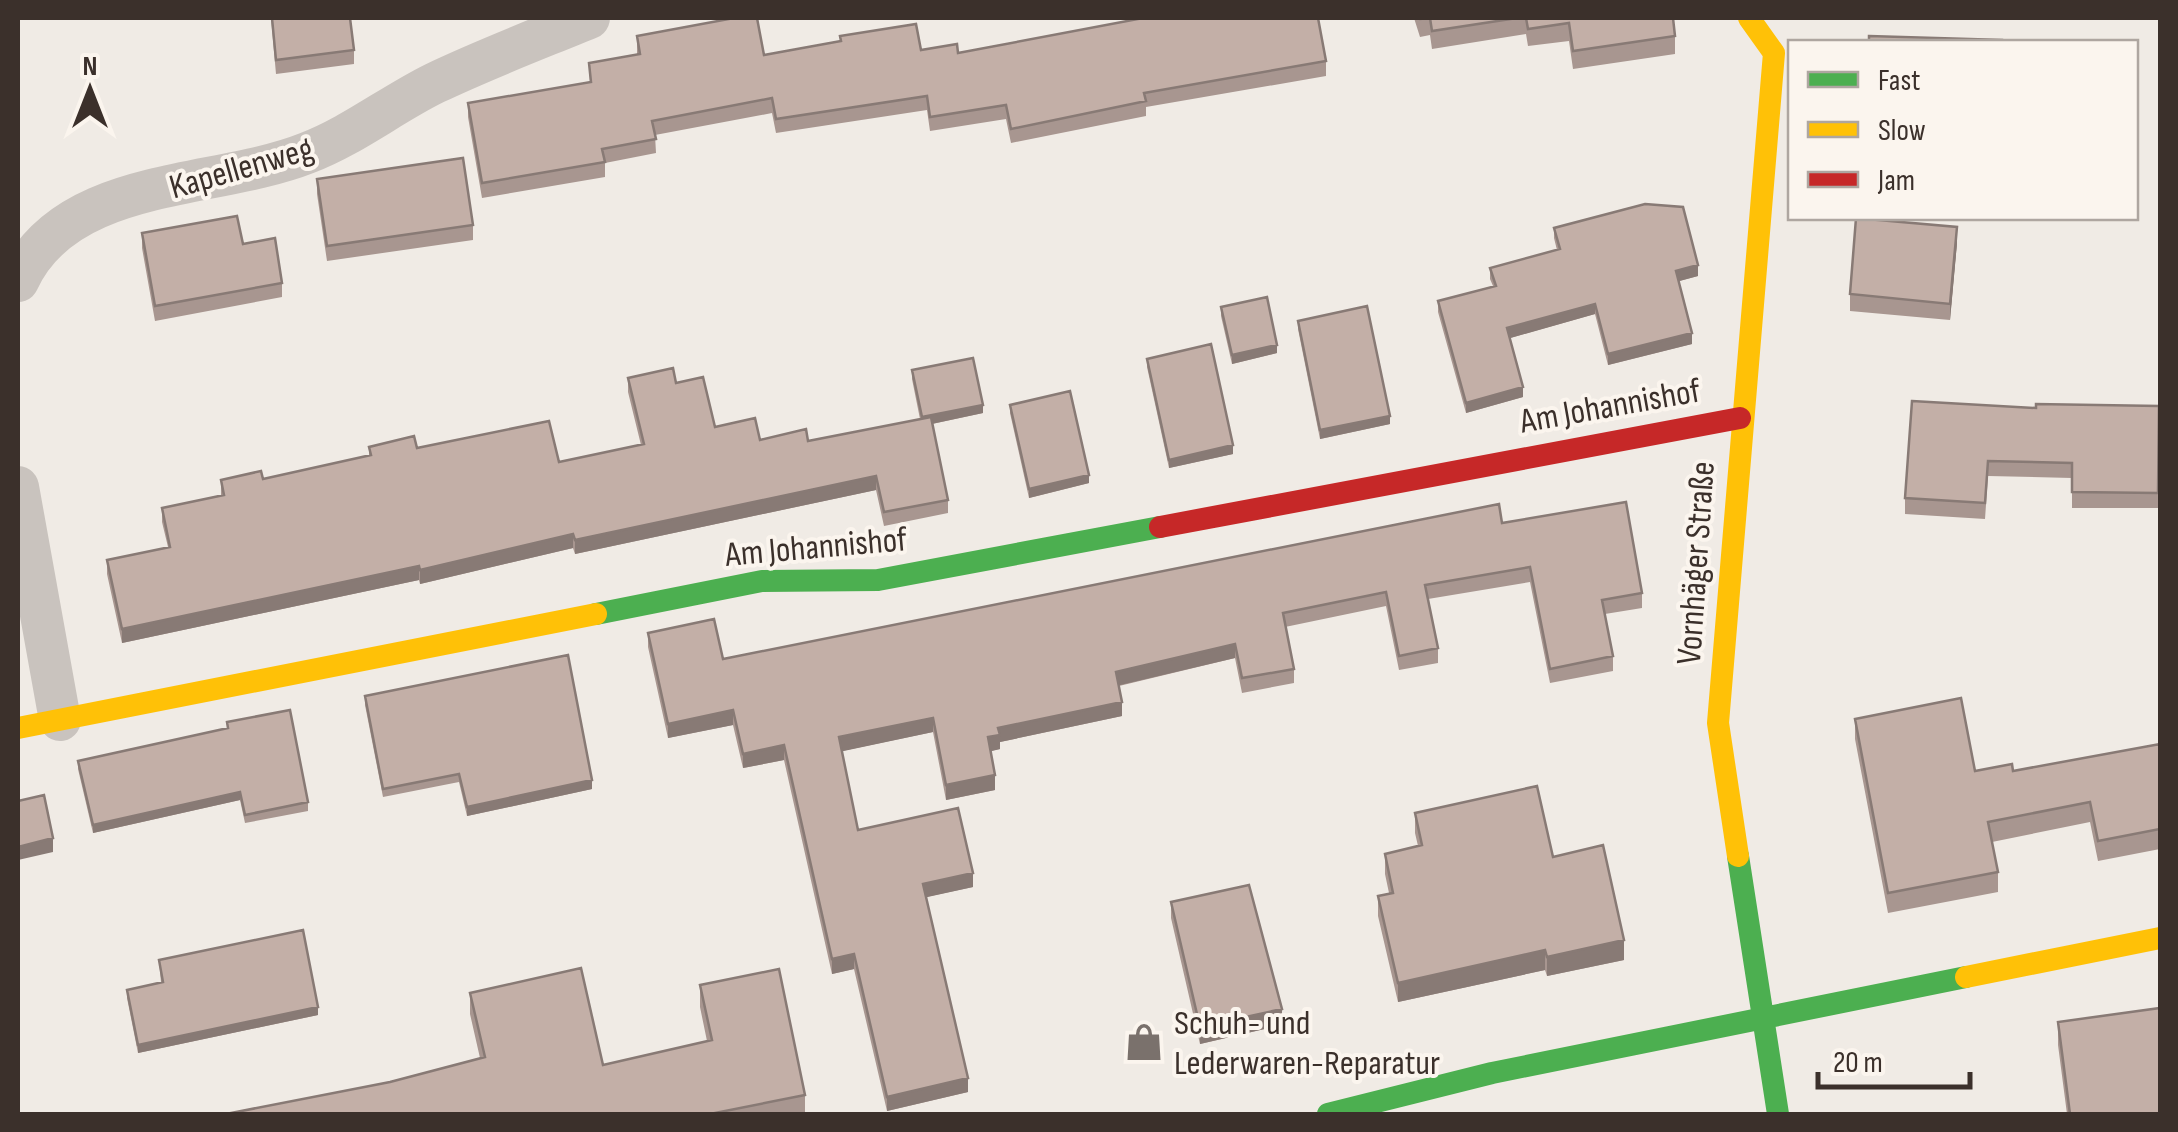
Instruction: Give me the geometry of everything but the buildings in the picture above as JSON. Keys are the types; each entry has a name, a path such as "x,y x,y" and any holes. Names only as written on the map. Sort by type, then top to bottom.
{"street":[{"name":"Kapellenweg","path":"18,281 26,264 62,225 116,201 307,153 434,84 589,18"},
{"name":"Vornhäger Straße","path":"1749,18 1774,53 1740,418 1718,723 1778,1114"},
{"name":"Am Johannishof","path":"18,728 762,581 878,580 1740,418"},
{"path":"18,486 60,720"},
{"path":"1328,1114 1492,1073 2160,938"}],"traffic: fast":[{"path":"596,614 762,581 878,580 1160,527"},
{"path":"1738,856 1778,1114"},
{"path":"1328,1114 1492,1073 1966,977"}],"traffic: slow":[{"path":"1738,856 1718,723 1774,53 1749,18"},
{"path":"18,728 596,614"},
{"path":"1966,977 2160,938"}],"traffic: jam":[{"path":"1160,527 1740,418"}],"place":[{"name":"Schuh- und Lederwaren-Reparatur","path":"1144,1042"}]}
